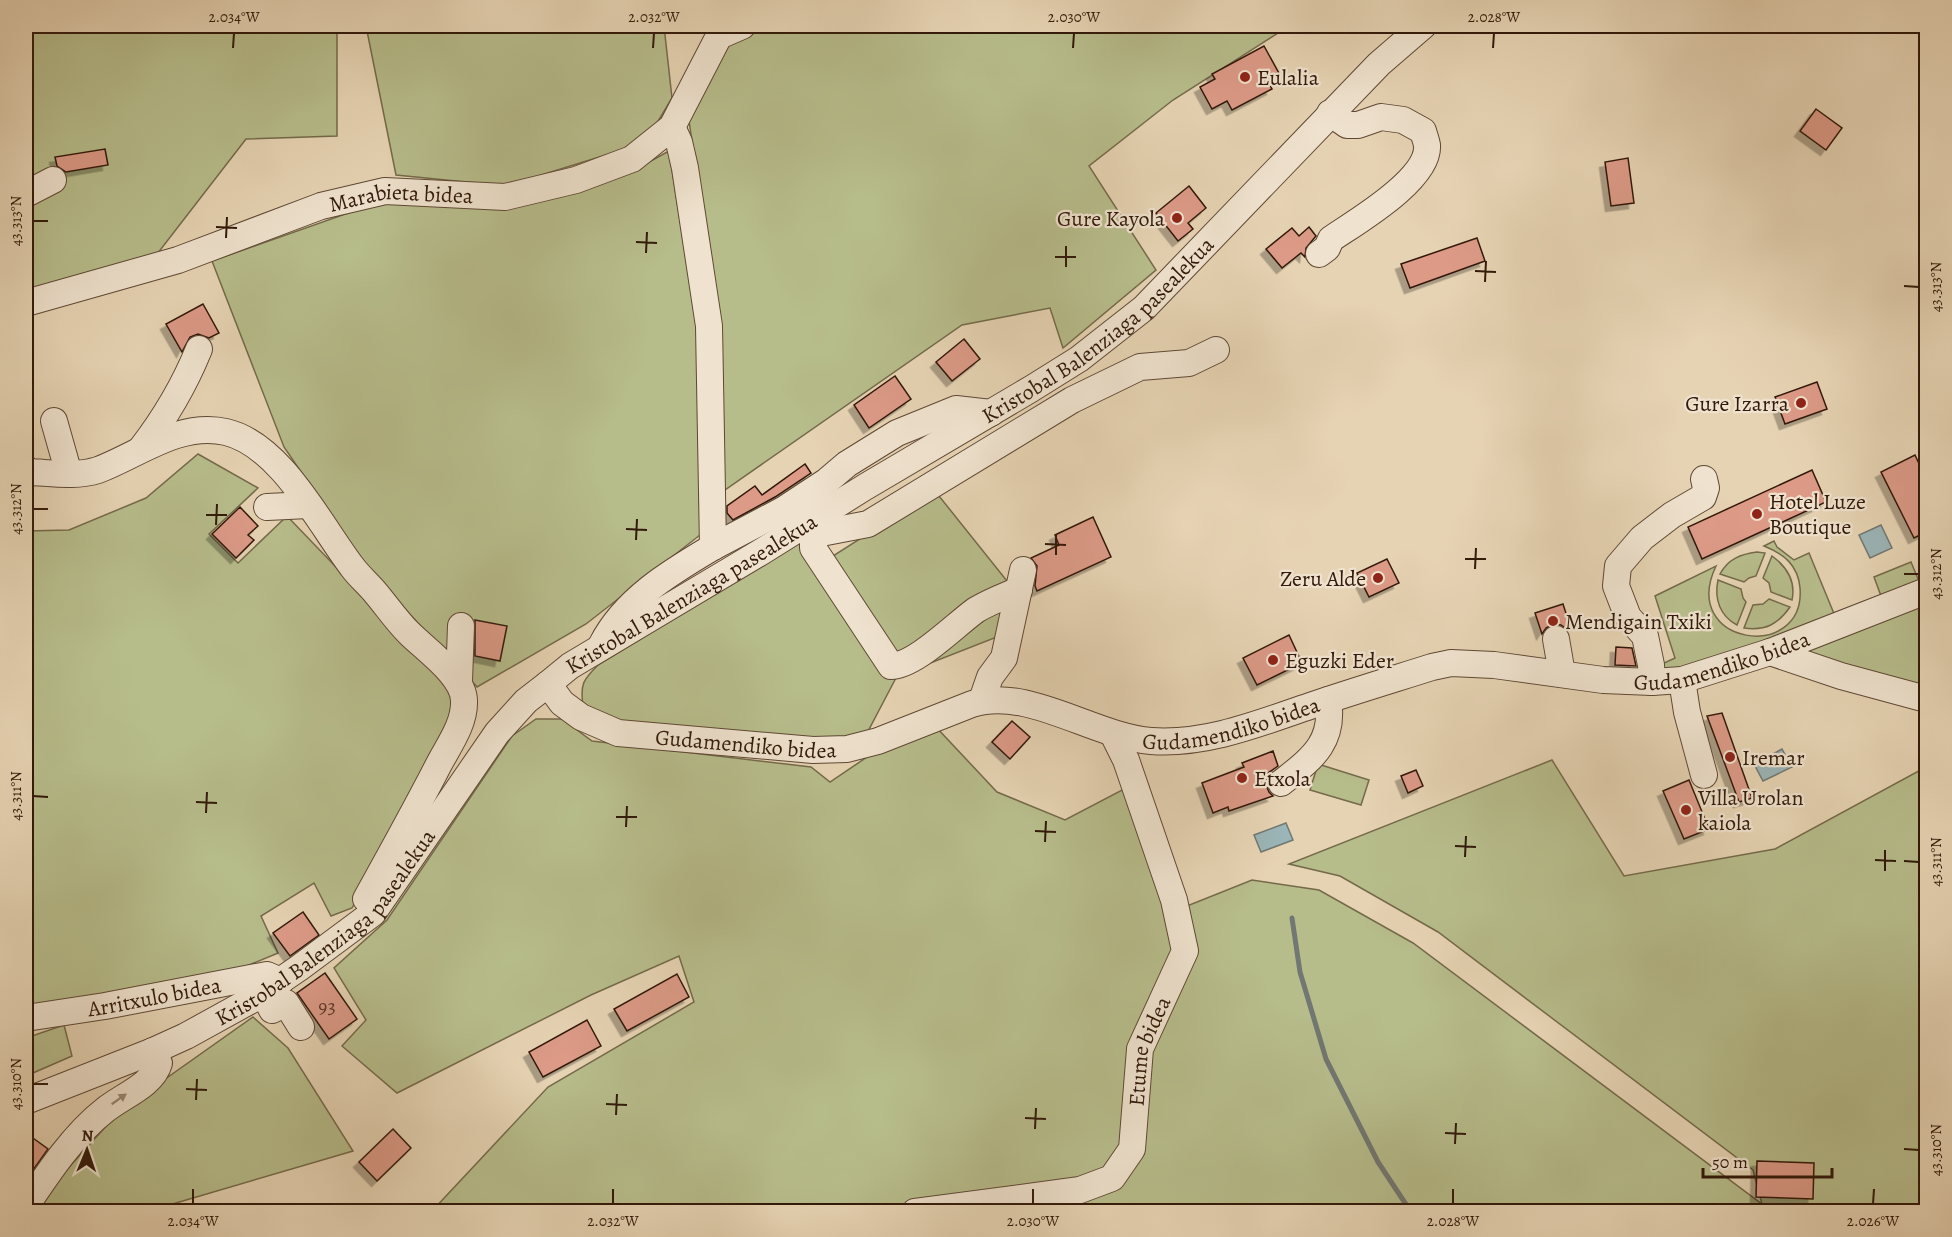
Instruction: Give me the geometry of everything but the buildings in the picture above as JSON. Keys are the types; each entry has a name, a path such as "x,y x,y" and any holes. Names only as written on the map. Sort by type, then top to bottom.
{"street":[{"name":"Marabieta bidea","path":"26,303 178,260 321,206 385,190 505,197 576,180 632,159 672,127 720,31 742,26"},
{"name":"Kristobal Balenziaga pasealekua","path":"26,1101 186,1036 272,987 373,913 497,733 526,702 570,666 1079,359 1144,308 1378,64 1423,26"},
{"path":"1319,254 1327,249 1331,239 1399,192 1420,167 1427,146 1423,131 1403,120 1381,117 1358,125 1347,125 1330,113"},
{"path":"672,127 680,142 685,168 709,326 712,547"},
{"path":"26,194 52,180"},
{"path":"141,449 161,423 188,378 199,350"},
{"path":"982,700 990,677 1004,658 1021,580 915,657 898,666 891,666 813,548 813,541 821,533 868,524 1072,400 1140,367 1189,363 1216,350"},
{"path":"599,649 616,621 633,602 679,566 783,510 827,481 847,464 897,432 956,409 991,413"},
{"path":"54,421 69,474"},
{"path":"26,470 69,474 96,470 174,436 200,431 224,431 246,439 263,450 308,505 355,571 396,620 459,681"},
{"path":"1652,682 1645,636 1628,616 1616,586 1618,566 1642,538 1672,515 1703,497 1706,488 1704,479"},
{"path":"267,507 308,505"},
{"name":"Gudamendiko bidea","path":"548,684 562,703 581,717 618,733 813,750 847,749 878,741 982,700 1022,701 1113,734 1152,741 1183,740 1226,734 1432,667 1451,663 1494,665 1603,680 1652,682 1682,680 1770,652 1926,591"},
{"path":"346,932 363,906 418,806 464,712 464,699 459,681 461,626"},
{"path":"1556,639 1562,674"},
{"path":"1770,652 1841,676 1926,699"},
{"path":"1682,680 1687,712 1704,775"},
{"path":"1281,783 1314,756 1326,734 1331,717 1328,700"},
{"name":"Etume bidea","path":"915,1212 1080,1190 1112,1178 1132,1149 1140,1049 1185,951 1174,900 1126,760 1113,734"},
{"name":"Arritxulo bidea","path":"26,1018 105,1006 267,975 272,987"},
{"path":"272,987 272,1010 286,1003 301,1027"},
{"path":"26,1206 84,1127 105,1109 149,1080 159,1063 153,1051"}],"green space":[{"path":"26,26 337,26 337,136 246,139 154,258 26,297"},
{"path":"366,26 664,26 672,98 654,128 622,150 506,186 396,175"},
{"path":"760,26 1289,26 1173,100 1089,166 1156,270 1063,348 1050,308 962,325 722,492 721,331 689,121 728,44"},
{"path":"669,151 697,327 700,535 586,624 477,687 366,567 284,447 212,261 385,200 631,172"},
{"path":"198,454 258,488 209,534 238,563 287,516 453,689 449,722 420,787 352,908 331,916 314,883 261,916 278,953 218,978 26,1011 26,748 28,747 26,743 26,531 69,530 146,498"},
{"path":"935,491 1007,581 1009,603 1002,635 897,676 866,735 843,741 625,726 583,706 584,683 598,665 801,541 819,565"},
{"path":"1774,541 1777,547 1794,560 1809,553 1835,616 1732,656 1664,672 1661,667 1664,663 1675,658 1655,596 1716,566 1709,593 1714,614 1727,628 1746,635 1766,635 1784,627 1797,612 1799,580 1789,561 1764,546"},
{"path":"1757,552 1765,553 1756,576 1744,582 1720,574 1736,558"},
{"path":"1772,556 1789,575 1793,587 1792,600 1771,592 1769,583 1763,578"},
{"path":"1911,562 1919,581 1881,596 1874,577"},
{"path":"1718,580 1741,589 1746,602 1737,625 1722,612 1717,594"},
{"path":"1769,599 1790,607 1771,625 1752,629 1744,628 1753,605 1763,604"},
{"path":"1926,601 1926,689 1792,651"},
{"path":"536,719 562,719 592,741 811,767 830,782 876,751 935,726 997,792 1065,820 1124,789 1167,914 1252,880 1319,890 1413,943 1762,1204 1753,1170 1438,932 1340,876 1289,864 1552,760 1624,876 1775,849 1926,767 1926,1211 432,1211 548,1087 694,1002 679,956 591,995 397,1093 342,1046 366,1020 334,968 387,920 512,736"},
{"path":"1318,764 1369,780 1361,805 1310,790"},
{"path":"253,1017 288,1048 353,1151 159,1208 161,1211 28,1212 120,1111"},
{"path":"64,1025 72,1056 26,1076 26,1038"}],"water":[{"path":"1881,525 1892,548 1870,558 1859,535"},
{"path":"1782,749 1792,767 1763,781 1754,764"},
{"path":"1286,823 1293,840 1261,852 1254,835"}],"waterway":[{"path":"1292,918 1300,972 1326,1059 1378,1162 1411,1212"}],"place":[{"name":"Eulalia","path":"1245,77"},
{"name":"Gure Kayola","path":"1177,218"},
{"name":"Gure Izarra","path":"1801,403"},
{"name":"Hotel Luze Boutique","path":"1757,514"},
{"name":"Zeru Alde","path":"1378,578"},
{"name":"Mendigain Txiki","path":"1553,621"},
{"name":"Eguzki Eder","path":"1273,660"},
{"name":"Iremar","path":"1730,757"},
{"name":"Etxola","path":"1242,778"},
{"name":"Villa Urolan kaiola","path":"1686,810"}]}
